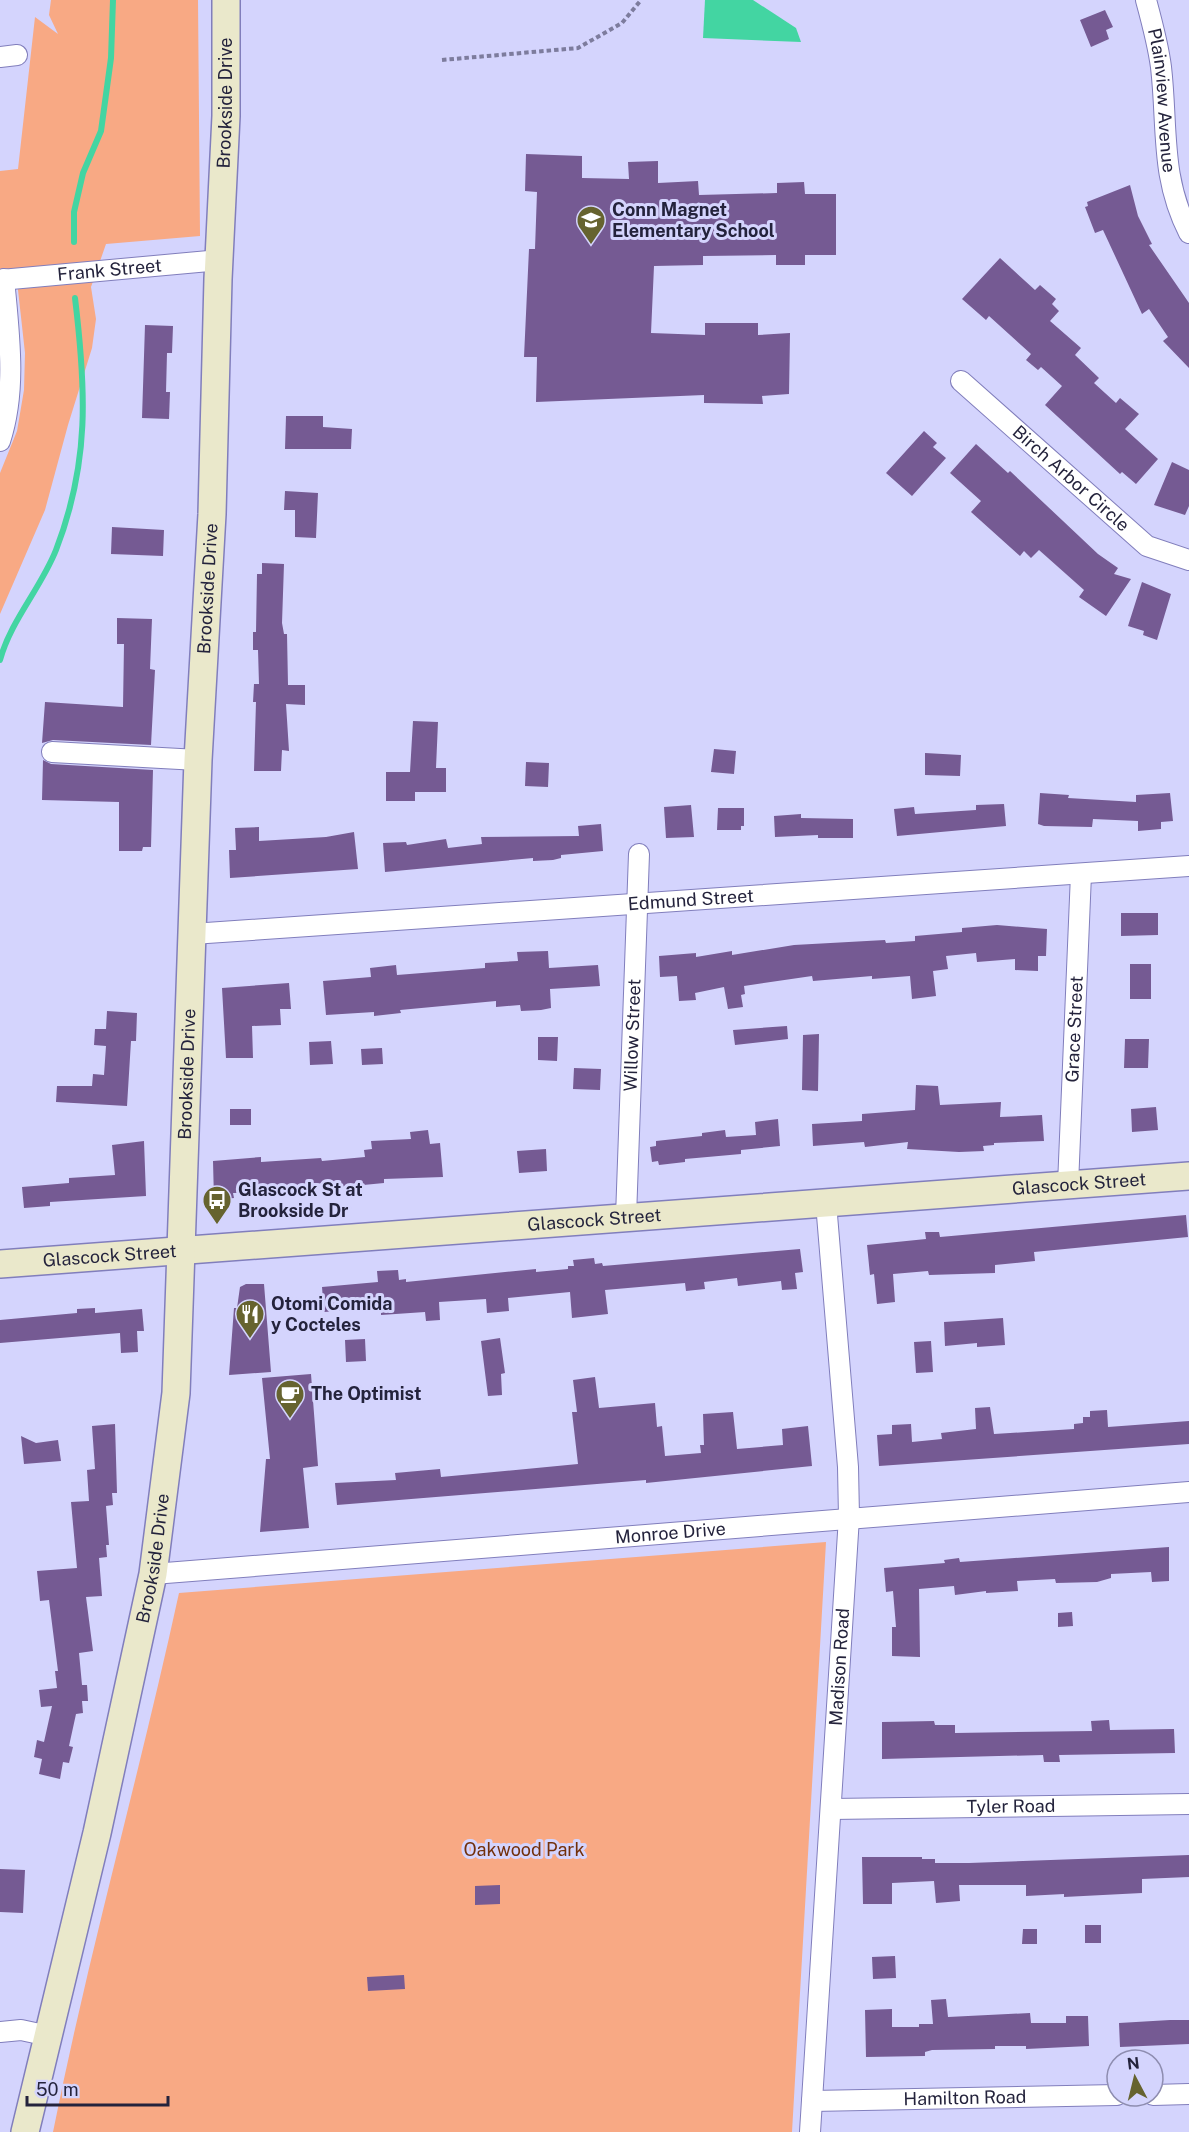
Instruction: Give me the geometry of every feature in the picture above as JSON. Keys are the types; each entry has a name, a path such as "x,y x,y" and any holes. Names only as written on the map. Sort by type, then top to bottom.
{"street":[{"name":"Brookside Drive","path":"25,2132 97,1833 153,1574 176,1394 198,760 212,514 219,260 226,116 226,0"},
{"name":"Plainview Avenue","path":"1146,0 1160,59 1166,162 1178,212 1189,233"},
{"name":"Frank Street","path":"2,279 219,260"},
{"path":"0,441 10,404 9,332 2,279"},
{"name":"Birch Arbor Circle","path":"961,381 1147,546 1189,560"},
{"path":"52,752 198,760"},
{"name":"Willow Street","path":"626,1217 639,854"},
{"name":"Edmund Street","path":"192,934 1189,866"},
{"name":"Grace Street","path":"1068,1185 1081,874"},
{"name":"Glascock Street","path":"0,1264 1189,1176"},
{"name":"Madison Road","path":"810,2132 849,1517 848,1467 826,1203"},
{"name":"Monroe Drive","path":"153,1574 849,1517 1189,1492"},
{"name":"Tyler Road","path":"831,1809 1189,1804"},
{"path":"0,2032 21,2030 49,2036"},
{"path":"1165,2095 1189,2094"},
{"name":"Hamilton Road","path":"812,2101 1105,2095"}],"path":[{"path":"442,60 578,48 622,23 640,0"}],"green space":[{"path":"51,0 198,0 200,236 106,244 91,287 96,319 92,348 45,510 0,614 0,473 17,431 24,390 25,353 16,272 0,274 0,171 18,169 35,17 58,34 49,15"},
{"name":"Oakwood Park","path":"826,1542 792,2132 53,2132 82,1997 179,1593"}],"shaded area":[{"path":"705,0 753,0 796,28 801,42 703,38"}],"building":[{"path":"1105,10 1113,27 1106,30 1109,39 1091,47 1080,20"},
{"path":"526,154 582,156 582,178 629,179 628,162 658,161 658,183 698,181 699,195 777,193 777,183 804,182 805,194 836,194 836,255 805,255 805,265 776,265 776,255 703,256 703,265 654,266 651,333 705,335 705,323 758,323 758,335 790,333 789,394 762,396 763,404 704,403 704,395 536,402 537,357 524,357 529,249 535,249 537,192 525,191"},
{"path":"1130,185 1138,216 1152,244 1149,245 1189,303 1189,368 1163,341 1168,337 1149,309 1142,314 1103,230 1095,233 1085,207 1088,206 1087,202"},
{"path":"1000,258 1035,290 1040,285 1056,299 1052,304 1059,311 1050,321 1081,348 1075,355 1099,378 1094,383 1116,403 1120,398 1139,414 1125,429 1158,459 1136,484 1122,472 1120,474 1045,405 1062,386 1041,367 1038,370 1026,360 1031,354 989,316 986,320 962,299"},
{"path":"145,325 173,326 172,353 167,353 166,392 170,392 169,419 142,418"},
{"path":"286,416 323,416 323,427 352,429 351,449 285,449"},
{"path":"924,431 937,443 933,447 946,458 912,496 886,473"},
{"path":"976,444 1008,473 1010,471 1098,554 1118,568 1114,574 1131,579 1106,616 1079,597 1084,590 1039,550 1031,558 1024,551 1020,556 971,512 981,501 950,473"},
{"path":"1172,462 1189,470 1189,506 1185,515 1154,505"},
{"path":"285,491 318,493 316,538 295,537 295,510 284,510"},
{"path":"112,527 164,530 163,556 111,554"},
{"path":"262,563 284,564 282,623 284,634 287,634 288,685 305,685 305,705 286,704 289,751 282,750 281,771 254,771 256,702 253,702 254,684 259,684 258,650 253,650 253,632 256,632 257,574 262,574"},
{"path":"1142,582 1171,594 1157,640 1143,635 1144,631 1128,626"},
{"path":"117,618 152,619 150,669 155,670 151,745 53,740 42,743 45,702 123,707 124,644 117,644"},
{"path":"413,721 438,722 436,768 446,768 446,792 415,792 415,801 386,801 386,772 410,772"},
{"path":"714,749 736,751 734,774 711,772"},
{"path":"925,753 961,755 960,776 925,775"},
{"path":"43,760 51,764 153,770 151,847 143,847 142,851 119,851 119,802 42,800"},
{"path":"526,762 549,763 548,787 525,786"},
{"path":"1040,793 1069,795 1068,798 1136,802 1136,795 1170,793 1173,821 1161,822 1161,829 1138,831 1138,821 1093,819 1092,827 1044,826 1038,824"},
{"path":"1004,804 1006,826 897,836 894,809 914,807 915,814 976,810 976,805"},
{"path":"691,805 694,837 666,838 664,807"},
{"path":"718,808 744,808 744,826 741,826 741,830 717,830"},
{"path":"801,814 801,818 853,819 853,838 818,838 818,835 775,837 774,816"},
{"path":"601,824 603,851 561,855 561,858 553,860 533,861 533,858 385,872 383,843 406,842 407,845 446,839 448,848 482,844 481,837 579,836 578,826"},
{"path":"259,827 259,841 326,837 354,832 358,869 230,878 229,850 236,850 235,828"},
{"path":"1121,913 1158,913 1158,935 1121,936"},
{"path":"997,925 1047,929 1046,956 1038,956 1038,971 1015,970 1015,959 977,962 976,953 946,956 948,969 933,971 936,996 912,999 910,976 872,979 872,976 813,981 812,976 744,986 745,994 741,995 743,1007 728,1009 724,987 695,993 696,1000 679,1001 677,976 660,977 659,956 696,953 696,957 732,951 732,955 794,945 885,940 886,943 915,941 915,936 962,932 962,928"},
{"path":"548,951 549,968 598,965 600,986 550,989 551,1008 541,1010 521,1011 520,1005 496,1007 496,1001 400,1010 401,1013 374,1016 374,1012 326,1015 323,981 371,977 370,968 396,965 397,975 485,968 485,963 518,961 517,952"},
{"path":"1130,964 1151,964 1151,999 1130,999"},
{"path":"289,983 291,1009 280,1009 281,1025 252,1026 253,1058 226,1058 222,988"},
{"path":"107,1011 137,1013 136,1041 131,1041 127,1106 56,1102 57,1086 92,1086 93,1074 104,1075 106,1046 94,1045 95,1029 106,1029"},
{"path":"787,1026 788,1039 735,1045 733,1030"},
{"path":"819,1034 818,1091 802,1090 803,1035"},
{"path":"538,1037 558,1037 557,1061 538,1060"},
{"path":"1125,1039 1149,1039 1148,1068 1124,1068"},
{"path":"331,1041 333,1064 310,1065 309,1042"},
{"path":"382,1048 383,1064 362,1065 361,1049"},
{"path":"574,1068 601,1069 600,1090 573,1089"},
{"path":"916,1085 938,1086 940,1105 1001,1102 1000,1117 1042,1115 1044,1141 994,1143 994,1145 983,1146 984,1151 959,1152 907,1149 908,1142 865,1147 864,1142 813,1146 812,1124 862,1121 862,1114 915,1110"},
{"path":"1156,1107 1158,1130 1132,1132 1131,1109"},
{"path":"230,1109 251,1109 251,1125 230,1125"},
{"path":"778,1119 780,1146 741,1150 741,1154 685,1159 685,1162 659,1165 658,1161 652,1162 650,1147 656,1146 656,1141 702,1136 702,1133 725,1130 726,1137 756,1135 755,1122"},
{"path":"428,1130 430,1144 440,1143 443,1177 384,1179 384,1183 353,1186 324,1187 324,1183 242,1190 242,1193 233,1193 234,1198 214,1200 213,1161 261,1157 261,1162 321,1158 322,1161 365,1157 364,1150 372,1149 371,1141 411,1139 410,1132"},
{"path":"144,1141 146,1196 50,1202 50,1206 24,1208 22,1187 69,1183 69,1178 115,1175 112,1145"},
{"path":"546,1149 547,1171 519,1173 517,1151"},
{"path":"1186,1215 1188,1237 1034,1252 1035,1261 995,1265 995,1273 929,1275 928,1271 893,1274 895,1302 877,1304 874,1274 870,1275 867,1245 926,1239 925,1232 939,1232 940,1237"},
{"path":"800,1249 803,1272 795,1273 797,1289 782,1290 781,1281 738,1286 737,1278 704,1282 705,1289 686,1291 685,1283 605,1290 608,1314 572,1318 570,1292 508,1298 509,1311 487,1313 486,1299 439,1302 440,1320 426,1321 425,1312 381,1315 381,1308 324,1312 322,1287 378,1282 377,1271 398,1270 399,1280 406,1279 406,1282 536,1269 536,1272 568,1269 568,1266 574,1266 573,1260 594,1258 595,1264 602,1263 603,1266"},
{"name":"Otomi Comida y Cocteles","path":"246,1284 264,1284 271,1372 229,1375 234,1308 237,1308 240,1287"},
{"path":"95,1308 95,1313 142,1309 144,1331 137,1331 138,1352 121,1353 120,1333 0,1343 0,1320 77,1313 77,1309"},
{"path":"1003,1318 1005,1345 977,1347 977,1343 945,1346 944,1322"},
{"path":"500,1338 505,1373 501,1374 502,1395 488,1396 481,1341"},
{"path":"365,1339 366,1361 346,1362 345,1340"},
{"path":"931,1341 933,1372 916,1373 914,1342"},
{"name":"The Optimist","path":"311,1374 318,1466 303,1468 309,1528 260,1532 266,1459 270,1459 262,1378"},
{"path":"595,1377 599,1408 655,1403 657,1427 662,1426 665,1456 701,1453 700,1445 704,1445 703,1414 733,1412 737,1449 783,1445 782,1429 808,1426 812,1466 646,1483 646,1480 337,1505 335,1483 396,1480 395,1473 440,1469 441,1477 578,1464 572,1412 577,1412 573,1380"},
{"path":"990,1407 994,1434 1074,1429 1074,1424 1083,1423 1083,1417 1090,1417 1090,1411 1107,1410 1108,1427 1189,1421 1189,1444 879,1466 877,1435 892,1434 892,1425 911,1424 912,1442 942,1439 941,1433 976,1429 975,1408"},
{"path":"115,1424 117,1493 112,1493 113,1505 106,1506 109,1545 106,1545 107,1557 99,1558 102,1596 86,1597 93,1651 79,1653 82,1685 87,1685 88,1701 82,1701 83,1713 76,1714 69,1746 73,1747 69,1763 63,1762 60,1779 39,1774 42,1759 34,1757 37,1740 44,1742 52,1706 41,1707 39,1690 57,1688 55,1671 58,1671 49,1600 40,1601 37,1571 77,1568 71,1502 89,1501 87,1470 95,1469 92,1426"},
{"path":"21,1436 36,1443 58,1440 61,1461 24,1464"},
{"path":"1169,1547 1169,1581 1152,1582 1151,1572 1111,1574 1111,1578 1097,1582 1056,1583 1055,1579 1017,1581 1018,1591 986,1593 986,1591 955,1595 954,1586 919,1589 920,1657 892,1656 892,1627 896,1627 893,1591 886,1592 884,1568 945,1563 944,1560 959,1558 960,1562"},
{"path":"1072,1612 1073,1626 1058,1627 1058,1613"},
{"path":"1109,1720 1110,1730 1174,1729 1175,1753 1059,1755 1060,1762 1044,1762 1043,1755 882,1759 882,1722 934,1721 935,1725 955,1725 955,1733 1092,1731 1091,1721"},
{"path":"1189,1855 1189,1877 1142,1879 1142,1893 1064,1897 1064,1894 1026,1896 1026,1885 959,1885 960,1901 936,1903 934,1881 892,1883 892,1904 863,1904 862,1857 922,1857 922,1859 935,1859 935,1863 969,1863"},
{"path":"0,1869 25,1870 23,1913 0,1912"},
{"path":"500,1885 500,1904 475,1905 475,1886"},
{"path":"1085,1925 1101,1925 1101,1943 1085,1943"},
{"path":"1023,1929 1037,1929 1037,1944 1022,1944"},
{"path":"895,1956 896,1978 873,1979 872,1957"},
{"path":"404,1975 405,1989 368,1991 367,1977"},
{"path":"946,1999 948,2017 1030,2013 1031,2023 1066,2023 1066,2016 1088,2016 1089,2046 1026,2049 1026,2046 995,2046 995,2049 932,2050 925,2052 925,2056 866,2057 865,2010 892,2009 892,2027 919,2027 919,2024 933,2024 931,2000"},
{"path":"1189,2020 1189,2044 1120,2047 1119,2023"}],"waterway":[{"path":"74,242 74,212 83,173 101,131 111,58 113,0"},
{"path":"0,660 11,631 50,564 67,518 75,486 80,456 83,395 75,298"}],"place":[{"name":"Conn Magnet Elementary School","path":"591,246"},
{"name":"Glascock St at Brookside Dr","path":"217,1226"},
{"name":"Otomi Comida y Cocteles","path":"250,1340"},
{"name":"The Optimist","path":"290,1420"}]}
